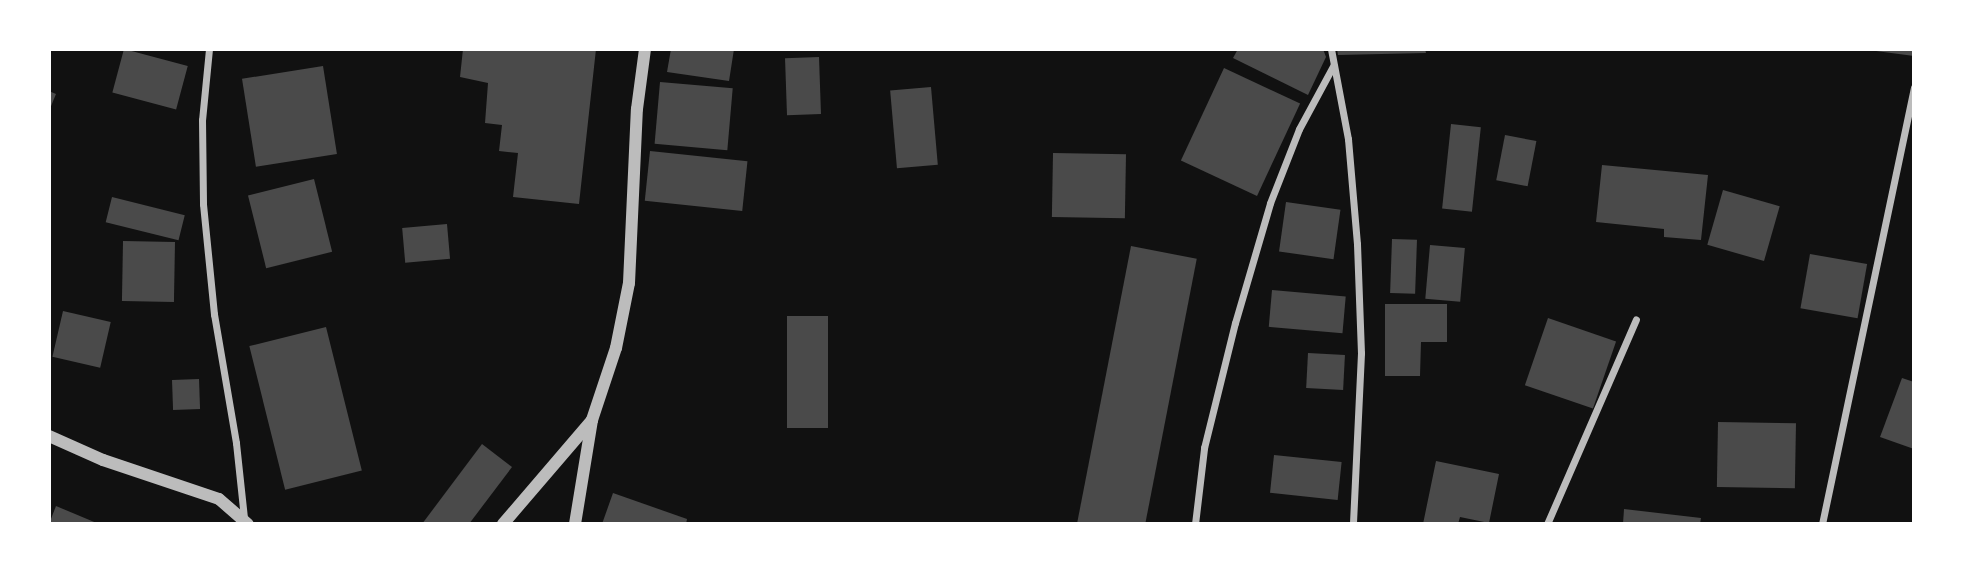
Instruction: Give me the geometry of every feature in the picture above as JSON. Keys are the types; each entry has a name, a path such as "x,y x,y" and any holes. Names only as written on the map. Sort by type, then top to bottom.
{"street":[{"path":"209,49 202,120 202,204 214,314 246,521"},
{"path":"575,524 592,420 616,348 629,283 637,108 645,49"},
{"path":"1331,49 1348,139 1357,244 1361,353 1353,524"},
{"path":"1195,524 1204,448 1235,323 1270,203 1299,129 1333,66"},
{"path":"1822,524 1914,88"},
{"path":"1547,524 1636,319"},
{"path":"503,524 592,420"},
{"path":"49,436 103,460 219,499 246,521"}],"building":[{"path":"124,49 188,66 176,110 112,92"},
{"path":"463,49 596,49 579,204 513,197 518,153 499,151 502,125 485,123 488,83 460,77"},
{"path":"671,49 734,49 729,81 667,72"},
{"path":"1238,49 1323,49 1326,57 1308,95 1233,58"},
{"path":"1337,49 1425,49 1426,53 1338,55"},
{"path":"1914,49 1914,56 1876,51"},
{"path":"819,57 821,114 787,115 785,58"},
{"path":"323,66 337,154 256,167 242,79"},
{"path":"1224,68 1300,103 1257,196 1181,160"},
{"path":"660,82 733,88 727,150 655,144"},
{"path":"931,87 938,165 897,168 890,91"},
{"path":"49,91 56,94 49,111"},
{"path":"1451,124 1481,127 1472,212 1442,209"},
{"path":"1505,135 1536,141 1528,186 1496,180"},
{"path":"650,151 747,161 742,211 645,201"},
{"path":"1053,153 1126,154 1125,218 1052,217"},
{"path":"1602,165 1708,175 1701,240 1664,237 1664,229 1596,222"},
{"path":"314,179 332,252 266,268 248,195"},
{"path":"1723,190 1780,206 1764,261 1707,245"},
{"path":"112,197 185,215 178,240 106,222"},
{"path":"1286,202 1340,210 1334,259 1279,252"},
{"path":"447,224 450,259 405,263 402,228"},
{"path":"1392,239 1417,240 1415,294 1390,293"},
{"path":"123,241 175,242 174,302 122,301"},
{"path":"1430,245 1465,248 1460,302 1425,299"},
{"path":"1131,246 1197,259 1145,524 1077,524"},
{"path":"1810,254 1867,264 1858,318 1800,308"},
{"path":"1272,290 1346,296 1342,333 1269,327"},
{"path":"1385,304 1447,304 1447,342 1421,342 1420,376 1385,376"},
{"path":"63,311 111,322 100,368 52,357"},
{"path":"787,316 828,316 828,428 787,428"},
{"path":"1548,318 1616,341 1593,409 1525,385"},
{"path":"326,327 362,471 285,490 249,346"},
{"path":"1308,353 1345,355 1343,390 1306,388"},
{"path":"1902,378 1914,382 1914,449 1880,437"},
{"path":"199,379 200,409 173,410 172,380"},
{"path":"1718,422 1796,423 1795,488 1717,487"},
{"path":"482,444 512,467 469,524 422,524"},
{"path":"1274,455 1342,462 1338,500 1270,493"},
{"path":"1436,461 1499,474 1489,523 1460,517 1458,524 1423,524"},
{"path":"613,493 687,519 686,524 602,524"},
{"path":"56,506 99,524 49,524"},
{"path":"1624,509 1701,518 1700,524 1623,524"}]}
